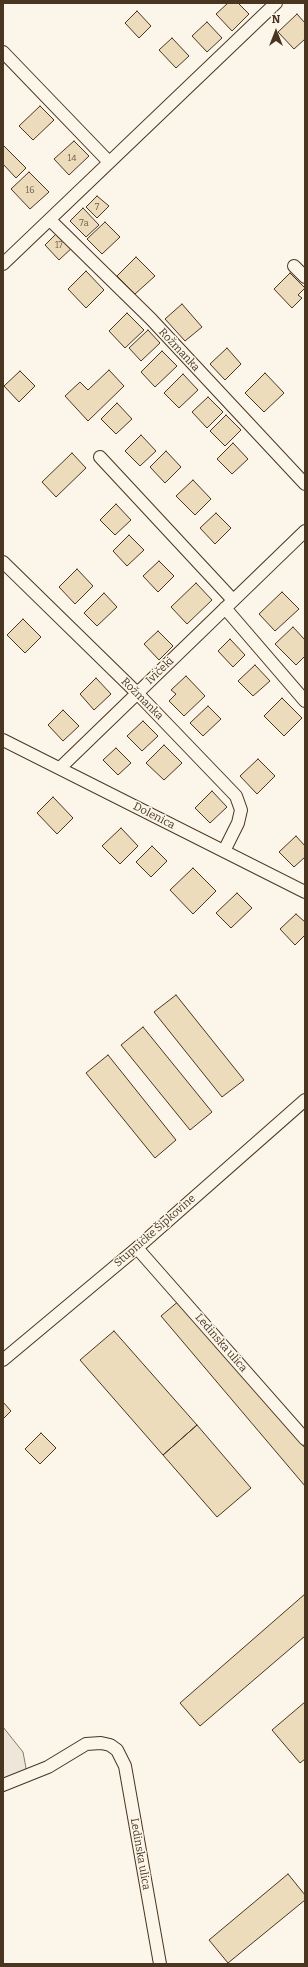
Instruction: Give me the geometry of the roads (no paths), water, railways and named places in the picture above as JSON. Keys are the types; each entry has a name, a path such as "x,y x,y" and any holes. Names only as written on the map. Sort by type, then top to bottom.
{"street":[{"path":"3,264 276,3"},
{"path":"3,52 109,162"},
{"name":"Rožmanka","path":"50,220 151,319 305,484"},
{"path":"294,266 305,277"},
{"path":"100,457 229,604 305,701"},
{"name":"Ivičeki","path":"60,768 229,604 303,538"},
{"name":"Rožmanka","path":"3,562 137,693 236,796 241,810 238,823 224,851"},
{"name":"Dolenica","path":"3,740 305,892"},
{"name":"Stupničke Šipkovine","path":"3,1360 137,1248 305,1100"},
{"name":"Ledinska ulica","path":"137,1248 305,1439"},
{"name":"Ledinska ulica","path":"3,1786 48,1767 86,1744 101,1743 114,1748 122,1757 125,1766 160,1964"}]}
